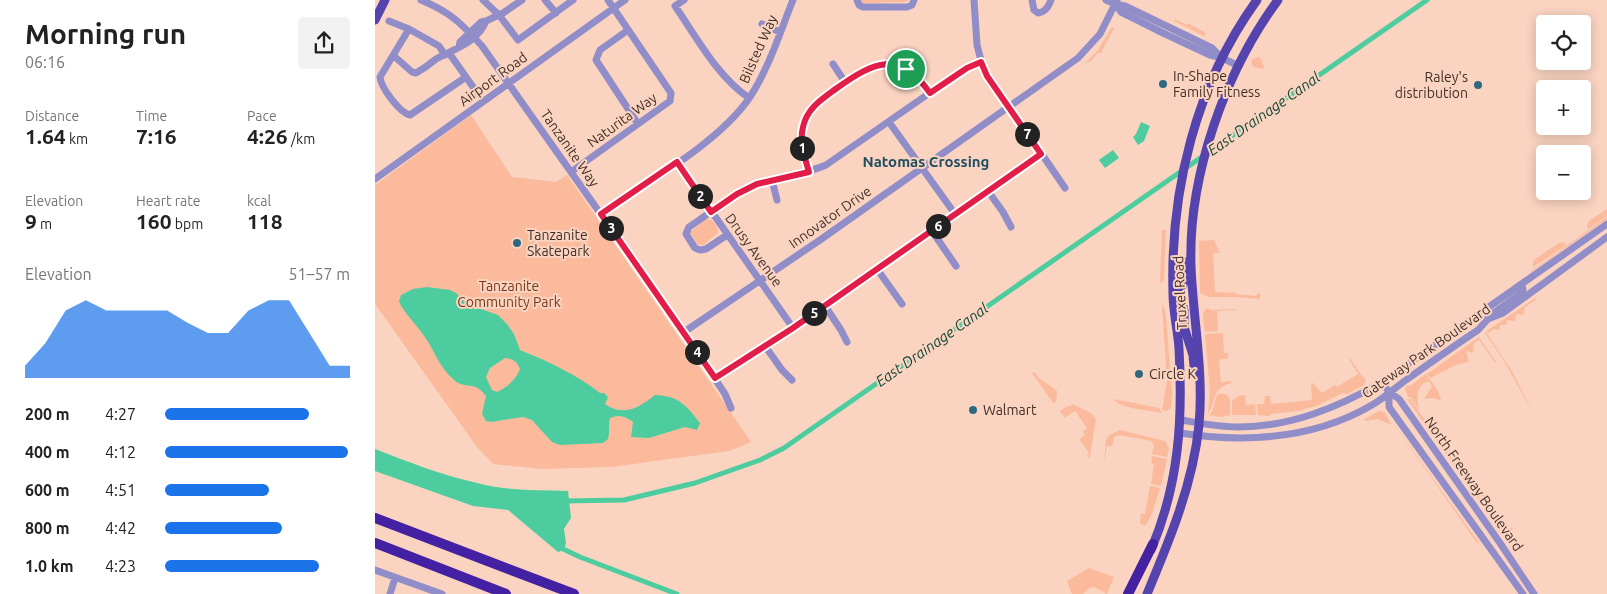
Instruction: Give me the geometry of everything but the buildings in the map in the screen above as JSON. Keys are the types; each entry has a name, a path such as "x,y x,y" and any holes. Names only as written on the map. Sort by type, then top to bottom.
{"highway":[{"path":"375,518 574,594"},
{"path":"375,543 505,594"},
{"path":"1128,594 1153,544"},
{"path":"375,549 505,594"}],"main road":[{"path":"375,20 385,0"},
{"name":"Truxel Road","path":"1133,594 1153,544 1171,488 1180,433 1179,348 1173,294 1173,251 1177,210 1187,151 1206,94 1222,58 1257,0"},
{"name":"Truxel Road","path":"1147,594 1179,517 1195,458 1198,436 1200,408 1199,354 1193,304 1191,263 1195,207 1199,184 1211,135 1239,66 1263,21 1278,0"},
{"path":"1195,207 1191,214 1188,232 1185,278 1180,289 1173,294 1182,303 1184,310 1184,327 1193,355 1200,408"}],"street":[{"name":"Tanzanite Way","path":"421,0 458,20 482,46 715,378 731,408"},
{"path":"483,0 499,15 518,40 573,0"},
{"path":"394,56 412,72 416,73 459,46 464,46 472,35 486,22 522,0"},
{"path":"545,0 556,13"},
{"name":"Naturita Way","path":"571,172 670,101 671,93 608,0"},
{"name":"Airport Road","path":"375,179 625,0"},
{"path":"684,0 675,6 725,77 749,98"},
{"name":"Bilsted Way","path":"601,214 677,162 721,129 734,116 749,98 764,71 793,0"},
{"path":"857,0 861,6 907,7 914,0"},
{"path":"974,0 977,45 987,76 1065,188"},
{"path":"1032,0 1034,10 1038,13 1043,12 1048,7 1051,0"},
{"path":"1106,0 1125,6 1213,48 1222,58 1239,66"},
{"name":"Innovator Drive","path":"683,332 761,281 1083,54 1100,34 1116,2"},
{"path":"389,21 409,29 439,46 478,94"},
{"path":"763,24 780,32"},
{"path":"409,29 380,77 381,84 404,114 410,115 466,77"},
{"path":"628,30 600,50 596,60 637,124"},
{"path":"727,235 706,249 699,250 695,248 686,234 689,227 747,188 809,172 834,160 967,68 981,62"},
{"path":"833,64 845,82"},
{"path":"809,172 801,140 805,119 819,101 845,82 867,68 889,64 912,72 922,81 930,93"},
{"path":"889,122 955,214"},
{"path":"715,378 793,328 1041,154"},
{"name":"Drusy Avenue","path":"677,162 793,328"},
{"path":"772,180 777,200"},
{"path":"989,191 1011,227"},
{"name":"Gateway Park Boulevard","path":"1181,420 1237,427 1269,426 1315,414 1346,402 1382,382 1607,224"},
{"path":"932,231 957,266"},
{"name":"Gateway Park Boulevard","path":"1180,433 1228,439 1259,438 1301,432 1351,415 1374,404 1478,330 1488,319 1503,313 1607,237"},
{"path":"877,269 902,304"},
{"path":"1488,319 1489,315 1523,290 1521,284"},
{"path":"825,306 847,342"},
{"path":"765,346 782,370 792,380"},
{"name":"North Freeway Boulevard","path":"1382,382 1389,392 1399,399 1534,594"},
{"name":"North Freeway Boulevard","path":"1389,392 1389,407 1523,594"},
{"path":"375,570 442,594"},
{"path":"390,594 395,578"}],"green space":[{"path":"860,0 909,0 905,2 863,3"},
{"path":"1175,19 1187,25 1188,23 1206,33 1204,36 1174,21"},
{"path":"1112,27 1114,28 1101,53 1098,53 1090,62 1085,63 1098,50"},
{"path":"1257,57 1260,58 1265,69 1253,67 1251,60"},
{"name":"Tanzanite Community Park","path":"471,115 512,177 556,182 567,175 751,442 729,451 611,467 540,469 493,464 477,447 375,304 375,185"},
{"path":"1607,209 1607,216 1588,229 1589,221"},
{"path":"1607,217 1607,219 1531,272 1531,271"},
{"path":"706,219 715,223 718,233 703,245 698,245 690,232"},
{"path":"1162,230 1166,230 1164,280 1161,284 1160,280"},
{"path":"1214,240 1220,253 1213,253 1215,292 1232,293 1235,291 1235,294 1256,296 1258,293 1261,295 1259,299 1208,297 1200,293 1199,241"},
{"path":"1564,242 1566,245 1533,267 1534,260 1559,243"},
{"path":"1535,298 1536,300 1525,307 1523,315 1516,314 1515,321 1507,320 1506,325 1500,325 1499,330 1494,329 1488,333 1487,331"},
{"path":"1162,305 1166,316 1172,395 1171,408 1166,411 1162,410 1167,381"},
{"path":"1206,308 1212,310 1237,310 1217,311 1218,331 1205,332 1203,315"},
{"path":"1223,333 1224,353 1228,353 1228,358 1219,360 1221,382 1231,381 1231,383 1219,389 1208,413 1210,392 1205,334"},
{"path":"1485,333 1513,373 1532,411 1504,361"},
{"path":"1479,337 1496,362 1493,363 1494,361 1479,340 1474,343 1473,353 1466,351 1469,362 1458,364 1430,378 1427,374"},
{"path":"1350,358 1366,379 1364,385 1316,406 1269,416 1258,415 1257,404 1264,404 1265,396 1270,396 1271,404 1312,400 1311,384 1313,383 1322,393 1335,385 1337,387 1358,374"},
{"path":"1034,372 1057,391 1056,402 1053,403 1032,373"},
{"path":"1426,374 1437,389 1441,399 1424,399 1432,386 1429,381 1424,383 1418,392 1419,410 1410,397 1408,397 1405,389 1407,385 1410,386"},
{"path":"1218,394 1226,394 1230,399 1230,415 1221,417 1209,415"},
{"path":"1245,395 1246,405 1255,404 1256,415 1232,415 1232,400 1238,396"},
{"path":"1113,399 1159,408 1162,413 1122,405"},
{"path":"1407,399 1410,399 1500,529"},
{"path":"1072,404 1091,413 1096,419 1090,456 1088,458 1089,453 1079,439 1085,435 1083,431 1087,428 1075,411 1064,418 1062,413 1059,412"},
{"path":"1379,411 1384,412 1392,425 1377,419 1363,420"},
{"path":"1387,414 1479,543 1477,543"},
{"path":"1120,430 1165,441 1169,448 1167,457 1152,454 1154,445 1151,441 1119,435 1114,437 1112,446 1107,446 1104,462 1106,440 1109,435"},
{"path":"1444,442 1486,499 1484,499 1465,474"},
{"path":"1152,456 1167,459 1161,486 1151,484 1154,464 1151,463"},
{"path":"1150,486 1160,488 1152,514 1145,526 1140,523 1141,514 1145,514"},
{"path":"1492,506 1507,530 1512,527 1513,529 1507,532 1503,531 1489,508"},
{"path":"1089,568 1114,577 1107,594 1094,587 1089,588 1083,594 1072,594 1067,581"}],"shaded area":[{"path":"1141,122 1150,126 1144,141 1138,145 1133,137"},
{"path":"1113,150 1119,158 1105,168 1099,160"},
{"path":"427,287 450,290 467,304 498,315 514,334 520,350 562,369 600,393 604,393 608,397 605,404 612,408 618,410 631,409 643,404 655,395 670,397 686,406 700,423 697,430 685,427 649,438 631,437 633,422 625,417 616,416 610,418 608,439 603,443 560,445 552,442 532,420 523,417 491,422 486,421 482,414 486,396 477,388 457,382 449,375 427,340 401,306 399,301 401,295 413,289","holes":["508,358 518,364 520,369 511,383 497,392 492,390 486,377 490,368"]},
{"path":"375,449 438,472 488,486 522,490 568,491 571,518 564,529 566,543 564,550 558,552 508,510 473,506 375,471"}],"waterway":[{"name":"East Drainage Canal","path":"562,501 624,500 695,483 760,460 784,448 1427,0"},
{"path":"559,547 580,557 677,594"}],"place":[{"name":"In-Shape Family Fitness","path":"1163,84"},
{"name":"Raley's distribution","path":"1478,85"},
{"name":"Tanzanite Skatepark","path":"517,243"},
{"name":"Circle K","path":"1139,374"},
{"name":"Walmart","path":"973,410"}],"district":[{"name":"Natomas Crossing","path":"926,162"}],"route":[{"path":"981,62 987,76 1041,154 793,328 715,378 601,214 677,162 711,212 747,188 768,181 809,172 801,140 801,132 805,119 814,105 867,68 889,64 906,69 922,81 930,93 967,68 981,62"}]}
